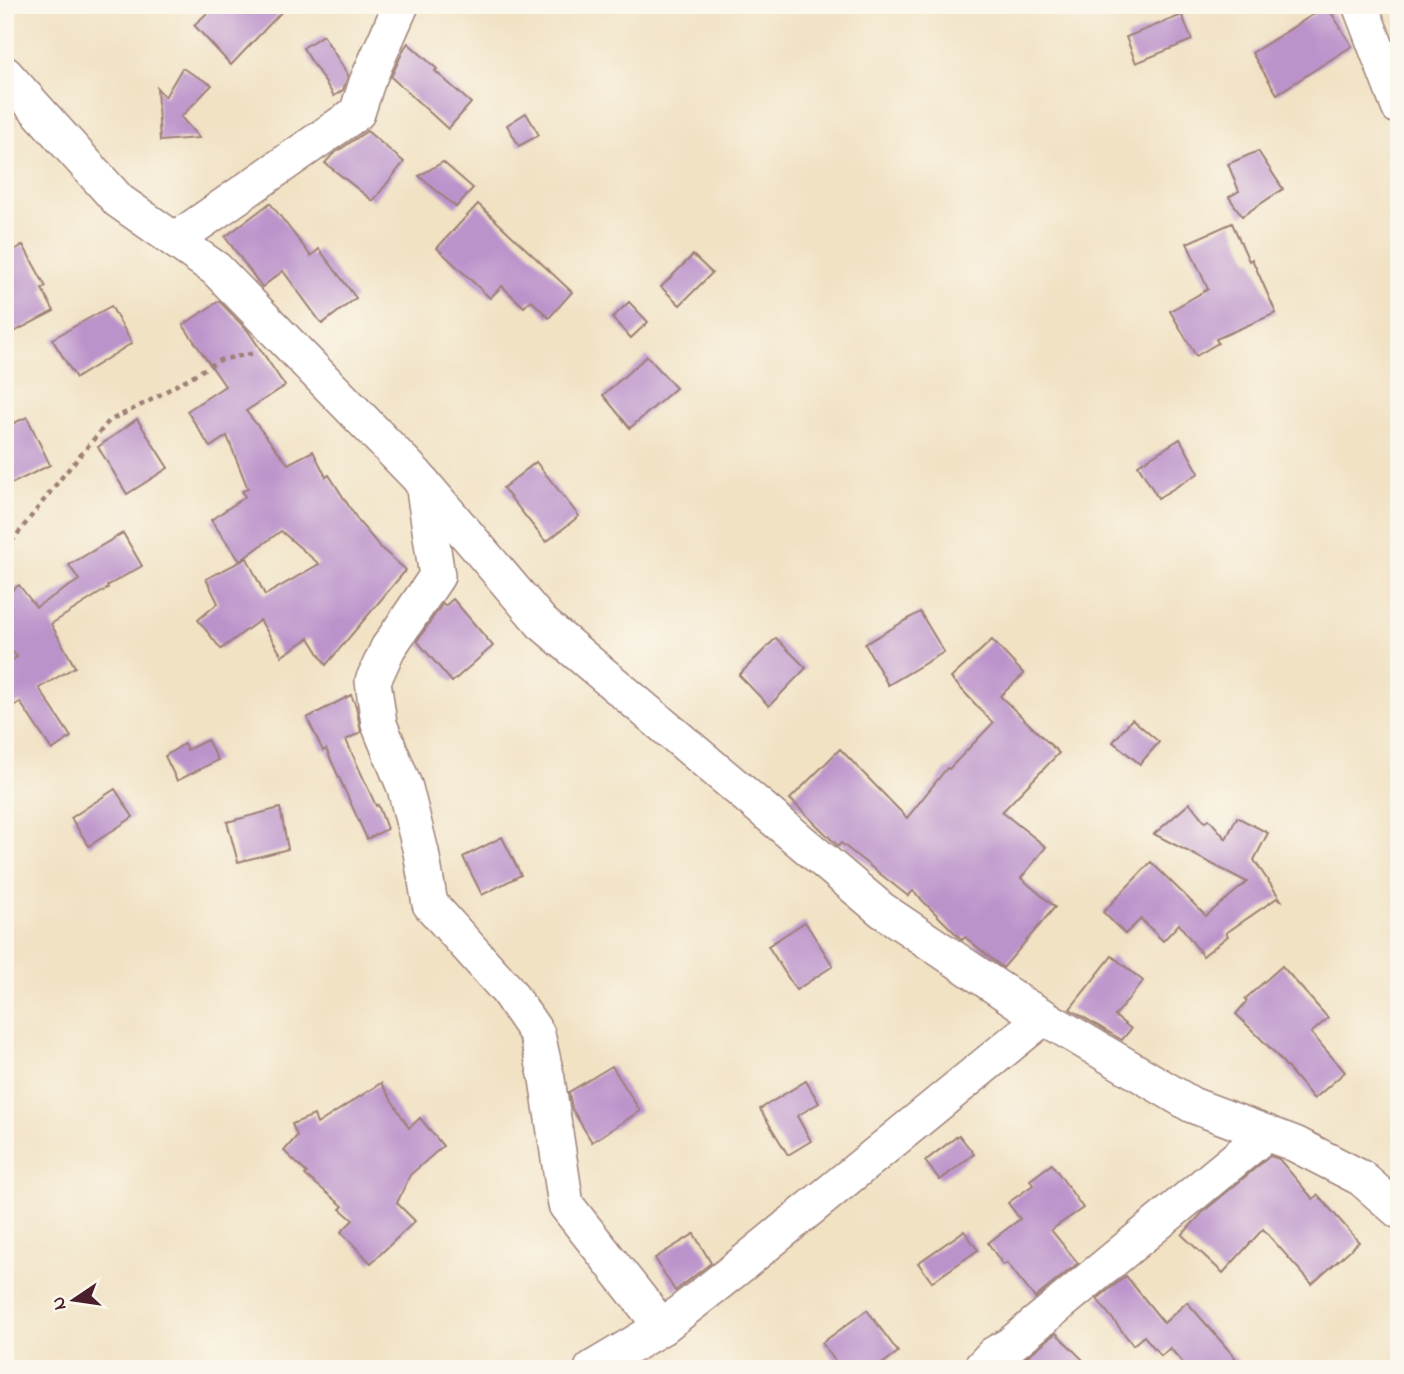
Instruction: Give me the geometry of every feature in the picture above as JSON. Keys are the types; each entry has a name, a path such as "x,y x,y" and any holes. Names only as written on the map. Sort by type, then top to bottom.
{"street":[{"path":"175,240 357,113 367,82 401,5"},
{"path":"1360,5 1399,107"},
{"path":"5,74 119,201 216,269 423,483 542,623 882,910 1020,1003 1192,1105 1295,1144 1361,1178 1399,1211"},
{"path":"423,483 437,576 388,648 373,681 379,724 405,788 421,852 430,904 507,990 537,1034 547,1079 566,1205 662,1327"},
{"path":"592,1369 662,1327 1044,1017"},
{"path":"980,1369 994,1354 1010,1345 1267,1133"}],"path":[{"path":"5,550 109,421 220,360 290,345"}],"building":[{"path":"216,5 288,5 231,65 194,25"},
{"path":"1327,6 1352,46 1277,94 1252,53"},
{"path":"1182,15 1192,40 1136,63 1126,37"},
{"path":"323,35 348,75 343,90 334,96 303,48"},
{"path":"408,43 471,103 448,129 391,77"},
{"path":"182,68 212,85 181,117 199,138 160,141 157,88 165,97"},
{"path":"526,113 539,135 519,146 507,125"},
{"path":"367,131 404,162 373,201 325,163 332,155"},
{"path":"1258,151 1283,189 1242,216 1229,197 1239,191 1228,164"},
{"path":"443,162 473,188 456,207 419,176"},
{"path":"270,203 311,256 319,249 356,298 322,324 283,271 262,287 225,237"},
{"path":"478,204 572,292 549,318 531,300 524,307 502,286 490,298 437,248"},
{"path":"1232,223 1249,261 1252,259 1276,313 1216,339 1218,343 1196,356 1170,311 1208,289 1187,243"},
{"path":"23,245 46,287 42,289 54,311 14,332 5,315 5,255"},
{"path":"693,255 712,273 680,305 661,287"},
{"path":"219,301 248,331 285,386 246,411 288,464 313,451 326,477 329,475 359,522 381,548 406,570 326,665 309,638 282,656 260,620 221,649 198,620 218,603 206,579 247,558 265,595 319,564 281,531 240,561 211,520 245,497 242,491 248,489 227,436 210,447 187,411 225,386 183,325"},
{"path":"629,302 648,322 631,338 612,318"},
{"path":"111,306 132,343 76,378 52,339"},
{"path":"647,356 676,388 630,428 603,395"},
{"path":"27,417 50,465 5,487 5,427"},
{"path":"137,419 168,468 127,494 98,447"},
{"path":"1180,439 1199,473 1158,498 1138,465"},
{"path":"536,462 579,516 546,542 503,488"},
{"path":"123,533 142,566 51,624 75,667 39,688 71,737 52,750 20,702 5,711 5,665 17,657 5,643 5,595 19,585 36,607 79,580 69,565"},
{"path":"453,599 493,646 452,682 417,641 443,603 445,606"},
{"path":"920,612 944,652 888,685 865,644"},
{"path":"776,638 806,668 769,706 739,675"},
{"path":"992,640 1024,674 1000,696 1059,753 1002,812 1046,847 1021,878 1055,907 1003,968 965,937 962,940 913,891 908,896 841,843 838,846 790,799 840,749 907,818 947,768 949,769 993,723 951,678"},
{"path":"351,695 361,732 346,740 387,829 367,839 326,749 323,751 307,718"},
{"path":"1132,719 1159,742 1140,764 1113,742"},
{"path":"207,740 218,760 177,781 165,756 184,744 187,750"},
{"path":"115,789 133,817 89,846 71,818"},
{"path":"1190,803 1205,822 1209,819 1226,839 1237,817 1268,833 1254,860 1281,900 1277,898 1226,933 1228,936 1203,956 1179,924 1163,941 1141,919 1125,934 1103,912 1151,862 1206,916 1247,882 1154,834"},
{"path":"280,808 288,849 238,862 227,822"},
{"path":"502,837 521,875 482,895 463,857"},
{"path":"805,922 833,966 796,990 768,946"},
{"path":"1112,956 1143,981 1115,1016 1131,1029 1122,1040 1070,1009"},
{"path":"1282,966 1328,1018 1311,1033 1345,1072 1314,1099 1274,1052 1236,1014 1247,1001 1245,999"},
{"path":"612,1066 640,1111 592,1142 572,1109 569,1092"},
{"path":"806,1081 819,1103 797,1116 811,1141 788,1155 760,1109"},
{"path":"381,1083 409,1128 420,1118 443,1146 410,1175 397,1203 415,1221 371,1263 341,1232 353,1220 340,1209 343,1206 305,1175 307,1173 284,1151 297,1136 292,1124 314,1115 317,1124"},
{"path":"959,1135 974,1154 940,1180 925,1161"},
{"path":"1270,1156 1279,1159 1313,1199 1318,1195 1359,1242 1312,1284 1263,1229 1223,1273 1182,1235 1204,1211"},
{"path":"1052,1164 1083,1208 1051,1230 1078,1263 1035,1298 1007,1263 1003,1265 988,1243 1020,1219 1008,1203 1033,1185 1030,1180"},
{"path":"964,1231 978,1250 932,1282 918,1263"},
{"path":"694,1234 711,1263 675,1291 655,1258"},
{"path":"1126,1276 1164,1323 1187,1302 1245,1369 1188,1369 1170,1348 1161,1356 1144,1336 1133,1345 1097,1299"},
{"path":"867,1310 898,1352 875,1369 841,1369 822,1343"},
{"path":"1056,1333 1092,1369 1013,1369 1019,1363"}]}
